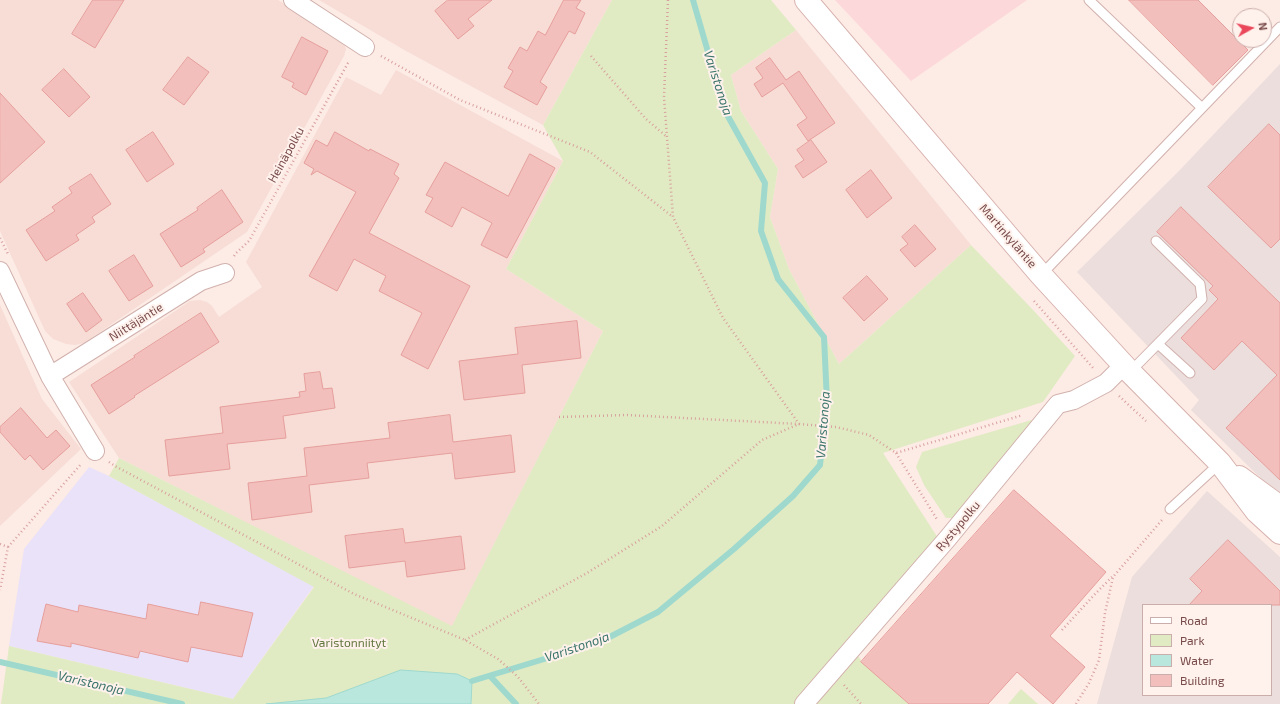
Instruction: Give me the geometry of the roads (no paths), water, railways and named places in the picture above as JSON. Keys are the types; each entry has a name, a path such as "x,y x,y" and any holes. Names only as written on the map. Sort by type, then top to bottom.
{"main road":[{"name":"Martinkyläntie","path":"806,0 1042,275 1127,369 1220,463 1257,512 1280,532"},
{"name":"Martinkyläntie","path":"1220,463 1280,507"}],"street":[{"path":"293,0 365,46"},
{"path":"0,271 50,376 95,451"},
{"name":"Niittäjäntie","path":"50,376 201,281 225,273"},
{"name":"Rystypolku","path":"804,704 948,538 1058,404 1074,400 1106,383 1127,369"}],"lane":[{"path":"1089,0 1202,108"},
{"path":"1042,275 1280,27"},
{"path":"1127,369 1158,344 1202,299 1200,284 1156,241"},
{"path":"1158,344 1190,373"},
{"path":"1170,510 1220,463"}],"water":[{"path":"401,670 457,674 472,681 471,704 266,704 326,698"}],"waterway":[{"name":"Varistonoja","path":"472,681 600,642 658,612 734,549 793,496 820,465 827,402 824,337 778,279 761,231 765,183 725,111 693,0"},
{"name":"Varistonoja","path":"0,662 182,704"},
{"path":"490,676 516,704"}],"park label":[{"name":"Varistonniityt","path":"349,643"}]}
